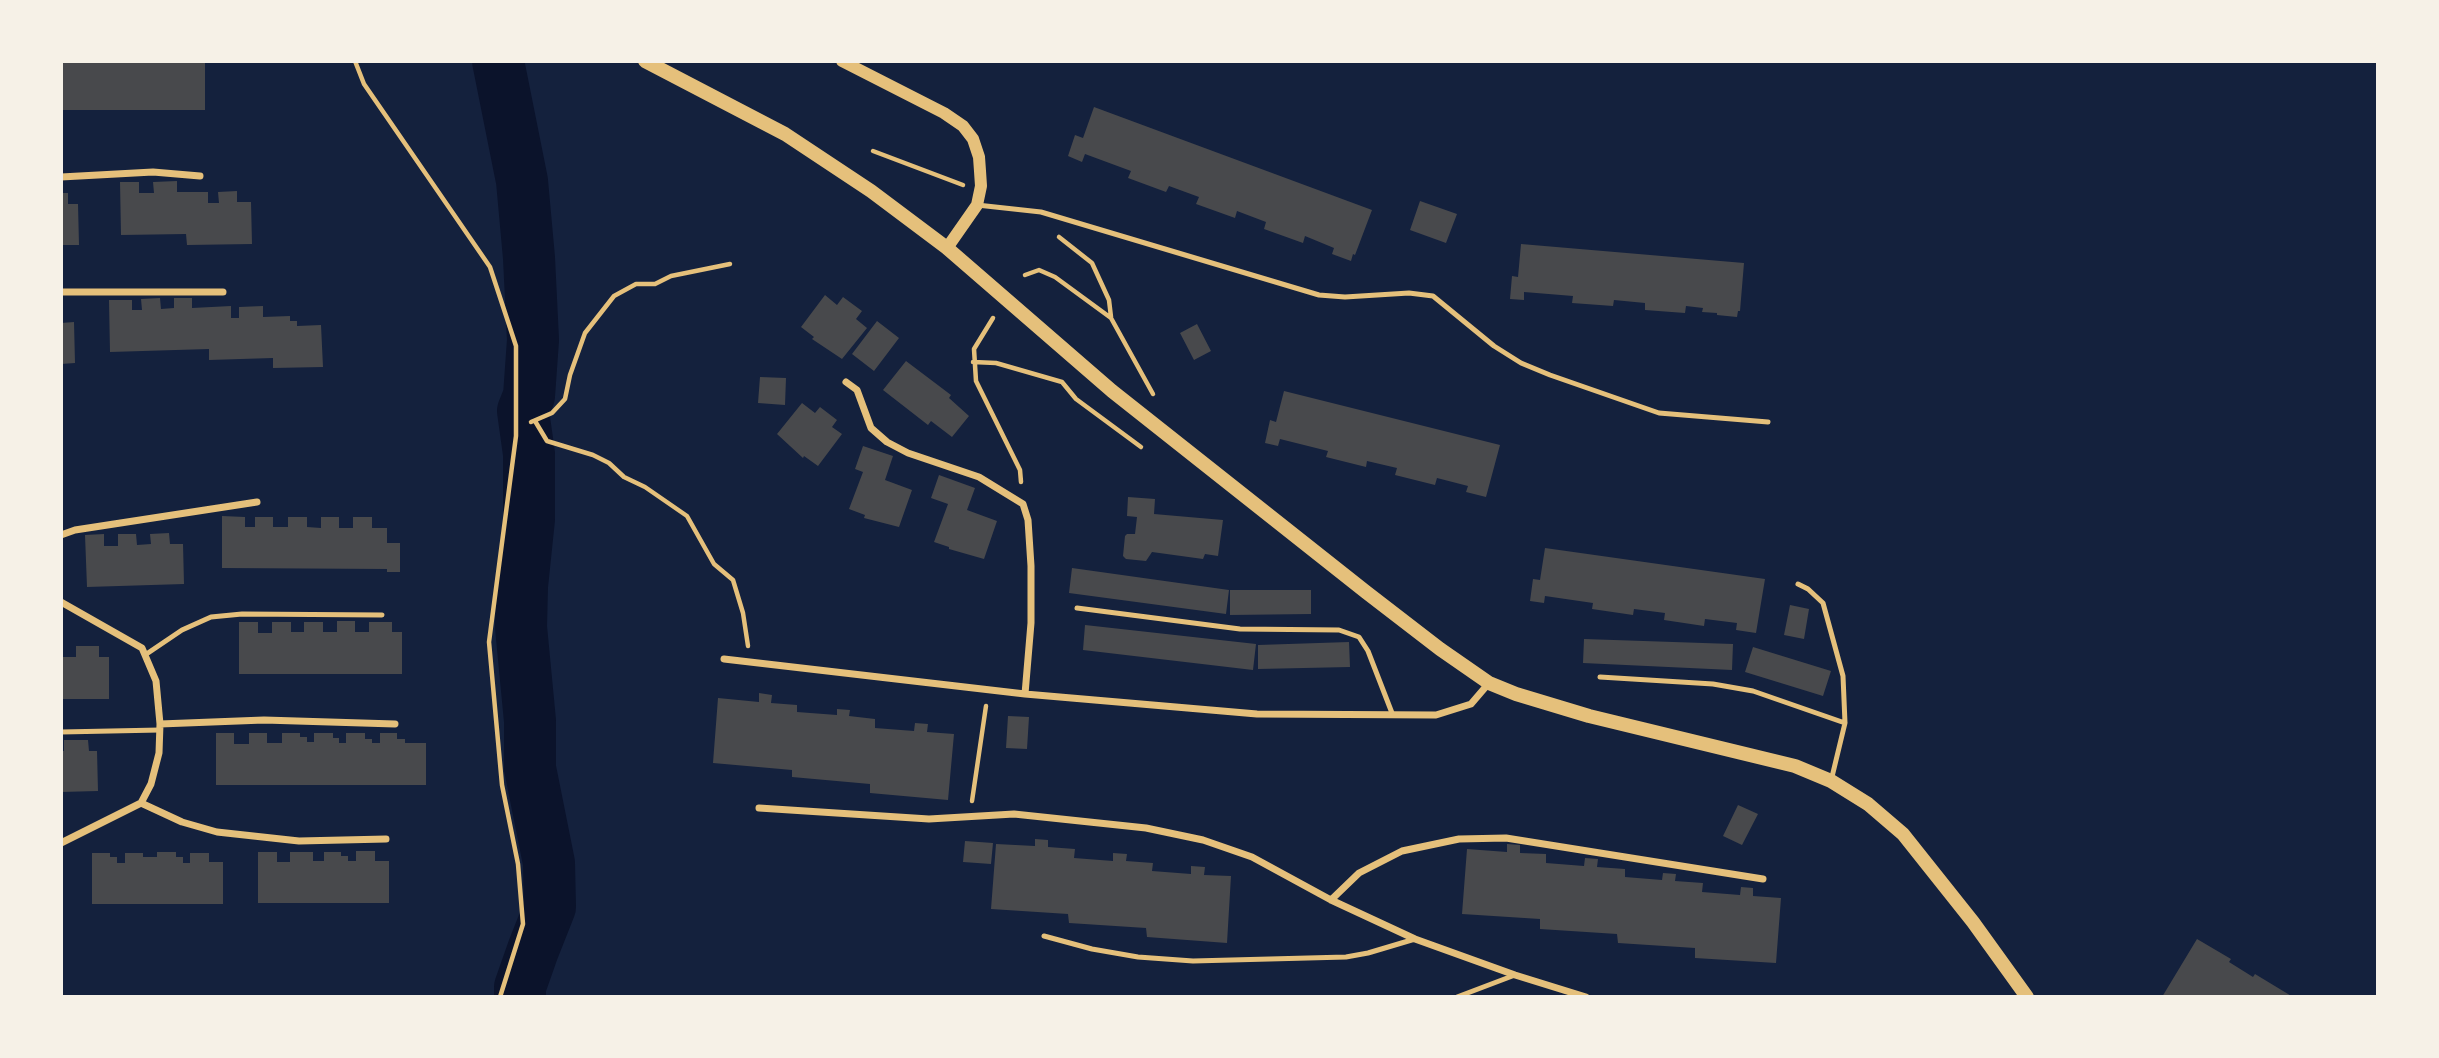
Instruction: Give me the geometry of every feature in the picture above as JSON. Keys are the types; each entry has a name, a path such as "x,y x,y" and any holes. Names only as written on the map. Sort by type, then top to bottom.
{"main road":[{"path":"645,61 785,134 872,191 947,248 1112,391 1366,592 1489,683 1589,716 1795,766 1831,781 1868,804 1903,834 1973,922 2027,997"}],"street":[{"path":"842,61 944,113 963,126 973,139 979,157 981,186 977,205 947,248"},
{"path":"61,177 153,172 200,176"},
{"path":"61,292 223,292"},
{"path":"846,382 857,390 872,428 887,442 908,453 979,477 1023,504 1028,520 1031,566 1031,623 1024,694"},
{"path":"61,535 75,530 257,502"},
{"path":"61,601 142,648 156,681 160,727 159,753 151,784 141,803 61,843"},
{"path":"724,659 1024,694 1257,714 1436,715 1471,704 1489,683"},
{"path":"160,727 264,720 395,724"},
{"path":"141,803 182,822 217,832 299,841 386,839"},
{"path":"759,808 904,818 1014,814 1146,828 1203,840 1252,857 1331,900 1415,939 1586,997"},
{"path":"1331,900 1359,873 1402,851 1460,839 1506,838 1763,879"}],"lane":[{"path":"977,205 1041,212 1319,295 1345,297 1409,293 1433,296 1494,346 1521,363 1550,375 1659,413 1768,422"},
{"path":"1798,584 1823,603 1843,677 1845,723 1831,781"},
{"path":"1077,608 1240,629 1339,630 1359,637 1368,651 1392,713"},
{"path":"145,655 182,630 211,617 242,614 382,615"},
{"path":"1600,677 1713,684 1753,691 1845,723"},
{"path":"61,732 160,727"},
{"path":"1044,936 1092,949 1138,957 1193,961 1346,957 1415,939"},
{"path":"1457,997 1515,975"}],"path":[{"path":"355,61 364,84 490,267 516,346 518,423 489,642 502,785 518,864 523,924 500,997"},
{"path":"873,151 960,185 981,186"},
{"path":"1052,234 1060,237 1092,262 1109,300 1111,318 1153,395 1161,428"},
{"path":"730,264 671,276 655,284 636,284 614,296 585,332 565,399 552,413 533,422 547,441 593,455 608,463 624,477 645,487 687,516 714,564 733,580 743,613 749,662"},
{"path":"1025,275 1039,270 1055,276 1111,318"},
{"path":"993,318 974,349 976,381 1020,470 1023,504"},
{"path":"973,362 996,363 1062,382 1076,399 1141,447"},
{"path":"970,816 989,690"}],"building":[{"path":"61,61 205,61 205,110 61,110"},
{"path":"1094,107 1372,210 1355,255 1353,254 1351,261 1332,254 1334,248 1305,236 1303,243 1264,229 1266,222 1237,211 1235,218 1196,204 1199,197 1169,186 1166,192 1128,178 1131,171 1085,154 1082,162 1068,156 1075,135 1083,138"},
{"path":"177,181 177,192 208,192 208,203 219,203 218,192 237,191 237,202 251,202 252,244 187,245 186,234 121,235 120,182 139,182 139,193 154,193 153,182"},
{"path":"61,193 68,193 68,204 78,204 79,245 61,245"},
{"path":"1420,201 1457,214 1446,243 1410,230"},
{"path":"1521,244 1744,263 1740,311 1737,317 1702,312 1703,308 1686,306 1685,313 1645,310 1645,303 1614,300 1613,306 1572,303 1573,296 1524,292 1524,300 1510,299 1512,276 1518,277"},
{"path":"825,295 837,305 843,297 862,311 856,319 867,328 842,359 812,339 814,337 801,327"},
{"path":"160,298 161,309 174,308 174,298 192,298 192,308 231,306 231,318 239,318 239,307 263,306 263,317 290,316 290,321 297,321 297,326 321,325 323,367 273,368 273,358 209,360 209,349 110,352 109,300 132,300 132,310 142,310 141,299"},
{"path":"877,321 899,338 874,371 852,354"},
{"path":"74,322 75,363 61,364 61,323"},
{"path":"1197,324 1211,351 1194,360 1180,333"},
{"path":"906,361 951,395 949,398 969,416 952,437 931,421 928,425 883,390"},
{"path":"760,377 786,378 785,405 758,403"},
{"path":"1284,391 1500,445 1486,497 1466,492 1468,486 1437,478 1435,485 1395,475 1397,468 1367,461 1366,467 1326,457 1328,451 1280,439 1278,446 1265,443 1270,420 1276,422"},
{"path":"802,403 815,413 820,407 837,420 832,427 842,434 818,466 804,456 803,458 777,434"},
{"path":"863,446 893,456 885,480 912,490 899,527 864,518 865,515 849,509 863,472 855,469"},
{"path":"939,475 975,488 967,510 997,521 984,559 934,542 948,504 931,498"},
{"path":"1128,497 1155,499 1154,514 1223,520 1218,556 1205,554 1203,559 1152,552 1146,561 1126,559 1123,556 1125,536 1135,534 1137,517 1127,516"},
{"path":"222,516 245,517 245,527 255,527 255,517 273,517 273,527 288,527 288,517 307,517 307,527 321,528 321,517 339,517 339,528 353,528 353,517 372,517 372,528 387,528 387,543 400,543 400,572 387,572 387,569 222,568"},
{"path":"169,533 170,544 183,544 184,584 87,587 85,535 104,534 104,546 118,546 118,534 136,534 137,545 151,544 150,534"},
{"path":"1545,548 1765,579 1756,633 1736,630 1737,623 1705,619 1704,626 1664,620 1665,613 1634,609 1633,615 1592,609 1593,603 1545,596 1544,603 1530,601 1533,579 1540,580"},
{"path":"1072,568 1229,590 1226,614 1069,593"},
{"path":"1230,590 1311,590 1311,614 1230,615"},
{"path":"1790,605 1809,609 1804,639 1784,635"},
{"path":"337,621 355,621 355,632 369,632 369,622 392,622 392,632 402,632 402,674 239,674 239,622 258,622 258,633 272,633 272,622 291,622 291,632 304,632 304,622 323,622 323,632 337,632"},
{"path":"1085,625 1256,644 1253,670 1083,650"},
{"path":"1584,639 1733,644 1732,670 1583,663"},
{"path":"1349,642 1350,667 1258,669 1258,645"},
{"path":"76,646 99,646 99,657 109,657 109,699 61,699 61,657 76,657"},
{"path":"1753,647 1831,671 1823,696 1745,672"},
{"path":"759,693 772,695 771,703 797,705 797,712 837,715 837,709 850,710 849,716 875,719 875,728 914,731 915,723 928,724 927,732 954,734 948,800 870,793 870,784 792,777 792,770 713,763 718,698 759,702"},
{"path":"1008,716 1029,717 1027,749 1006,748"},
{"path":"216,733 234,733 234,744 249,744 249,733 267,733 267,743 282,743 282,733 300,733 300,737 307,737 307,742 314,742 314,733 333,733 333,738 339,738 339,743 346,743 346,733 365,733 365,739 380,743 380,733 397,733 397,739 405,739 405,743 426,743 426,785 216,785"},
{"path":"64,740 88,740 89,751 97,751 98,791 61,792 61,751 64,751"},
{"path":"1738,805 1758,814 1742,845 1723,836"},
{"path":"1035,839 1048,840 1048,847 1075,849 1074,858 1113,861 1113,853 1127,854 1126,861 1153,863 1152,871 1191,874 1191,866 1205,867 1204,875 1231,876 1227,943 1147,937 1146,928 1069,923 1068,914 991,909 996,844 1035,846"},
{"path":"965,841 993,843 991,864 963,862"},
{"path":"1507,844 1520,845 1520,853 1546,854 1546,863 1584,866 1585,858 1598,859 1597,867 1625,869 1625,877 1662,880 1663,873 1676,874 1675,881 1703,883 1702,892 1740,895 1741,887 1753,888 1753,896 1781,898 1776,963 1695,958 1695,948 1618,943 1617,934 1540,929 1540,919 1462,914 1467,849 1507,852"},
{"path":"356,851 375,851 375,861 389,861 389,903 258,903 258,852 277,852 277,862 290,862 290,852 313,852 313,861 324,861 324,852 341,852 341,856 348,856 348,861 356,861"},
{"path":"157,852 176,852 176,857 183,857 183,863 190,863 190,853 209,853 209,862 223,862 223,904 92,904 92,853 110,853 110,857 117,857 117,863 125,863 125,853 143,853 143,857 157,857"},
{"path":"2197,939 2231,959 2229,962 2253,977 2255,974 2293,997 2162,997"}],"waterway":[{"path":"498,61 522,181 529,258 533,340 529,396 523,411 529,454 529,519 521,627 530,721 530,768 549,863 550,907 520,987 520,997"}]}
